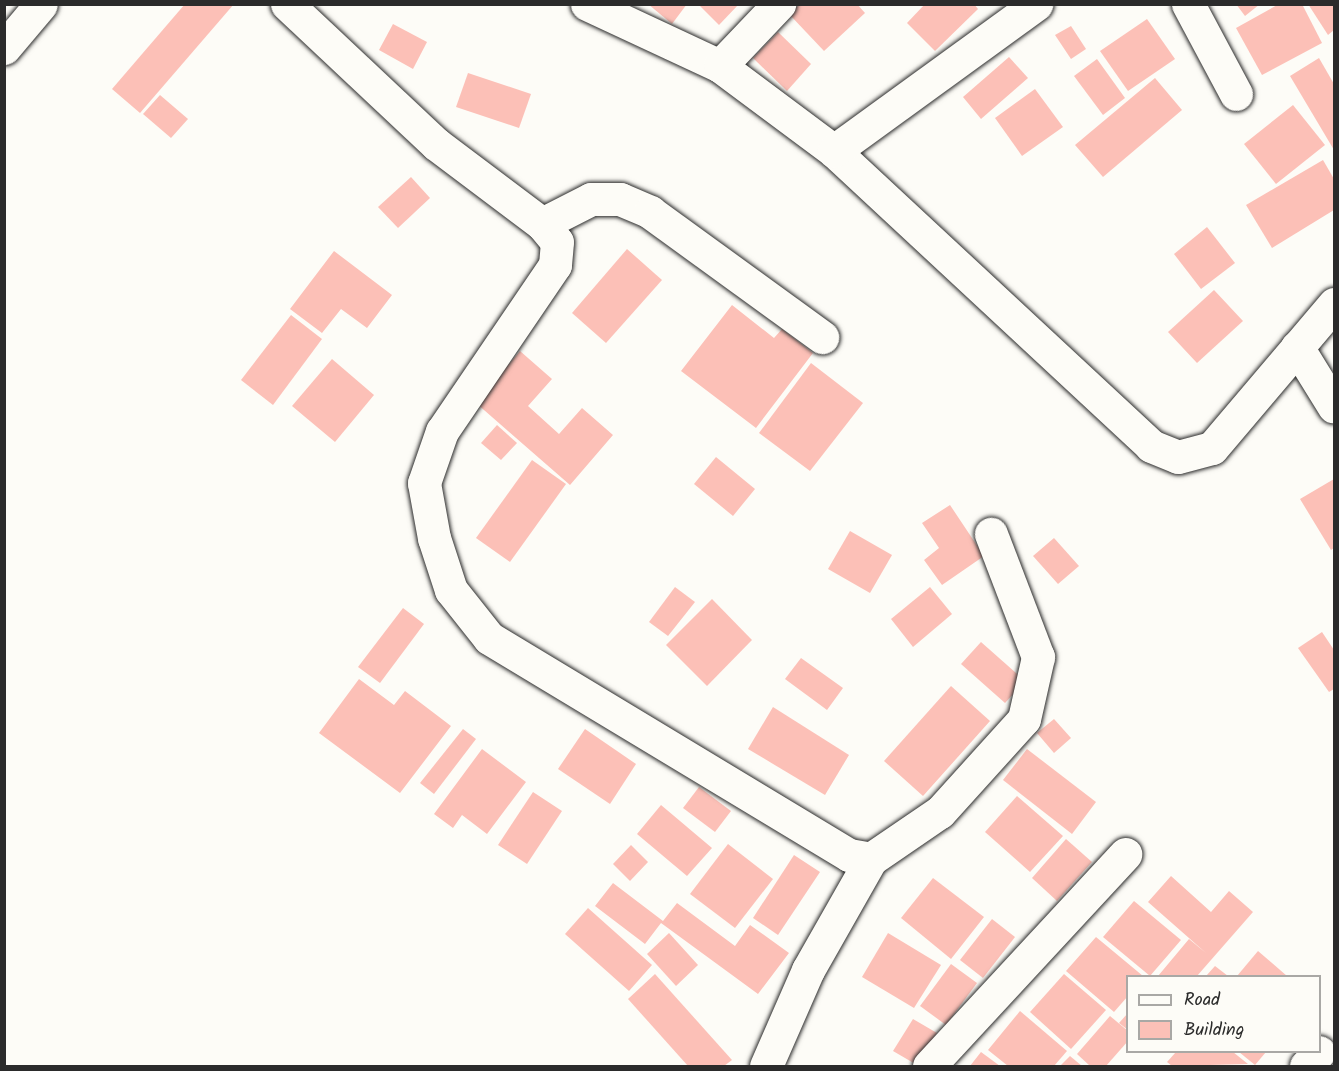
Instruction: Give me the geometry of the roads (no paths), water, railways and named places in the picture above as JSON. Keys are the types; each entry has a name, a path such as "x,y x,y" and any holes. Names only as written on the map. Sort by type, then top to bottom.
{"street":[{"path":"4,48 41,4"},
{"path":"287,4 436,144 542,224 557,242 555,265 442,431 424,483 434,538 451,590 489,638 849,855 871,859"},
{"path":"587,4 720,66 834,151 1150,446 1178,457 1212,448 1335,304"},
{"path":"720,66 779,4"},
{"path":"834,151 1036,4"},
{"path":"1188,4 1236,94"},
{"path":"542,224 591,199 620,199 650,212 822,337"},
{"path":"1297,346 1335,407"},
{"path":"766,1066 808,970 871,859 940,812 1024,719 1038,657 991,534"},
{"path":"929,1066 1125,854"},
{"path":"1321,1049 1328,1042 1335,1044"},
{"path":"1306,1066 1317,1053"}]}
